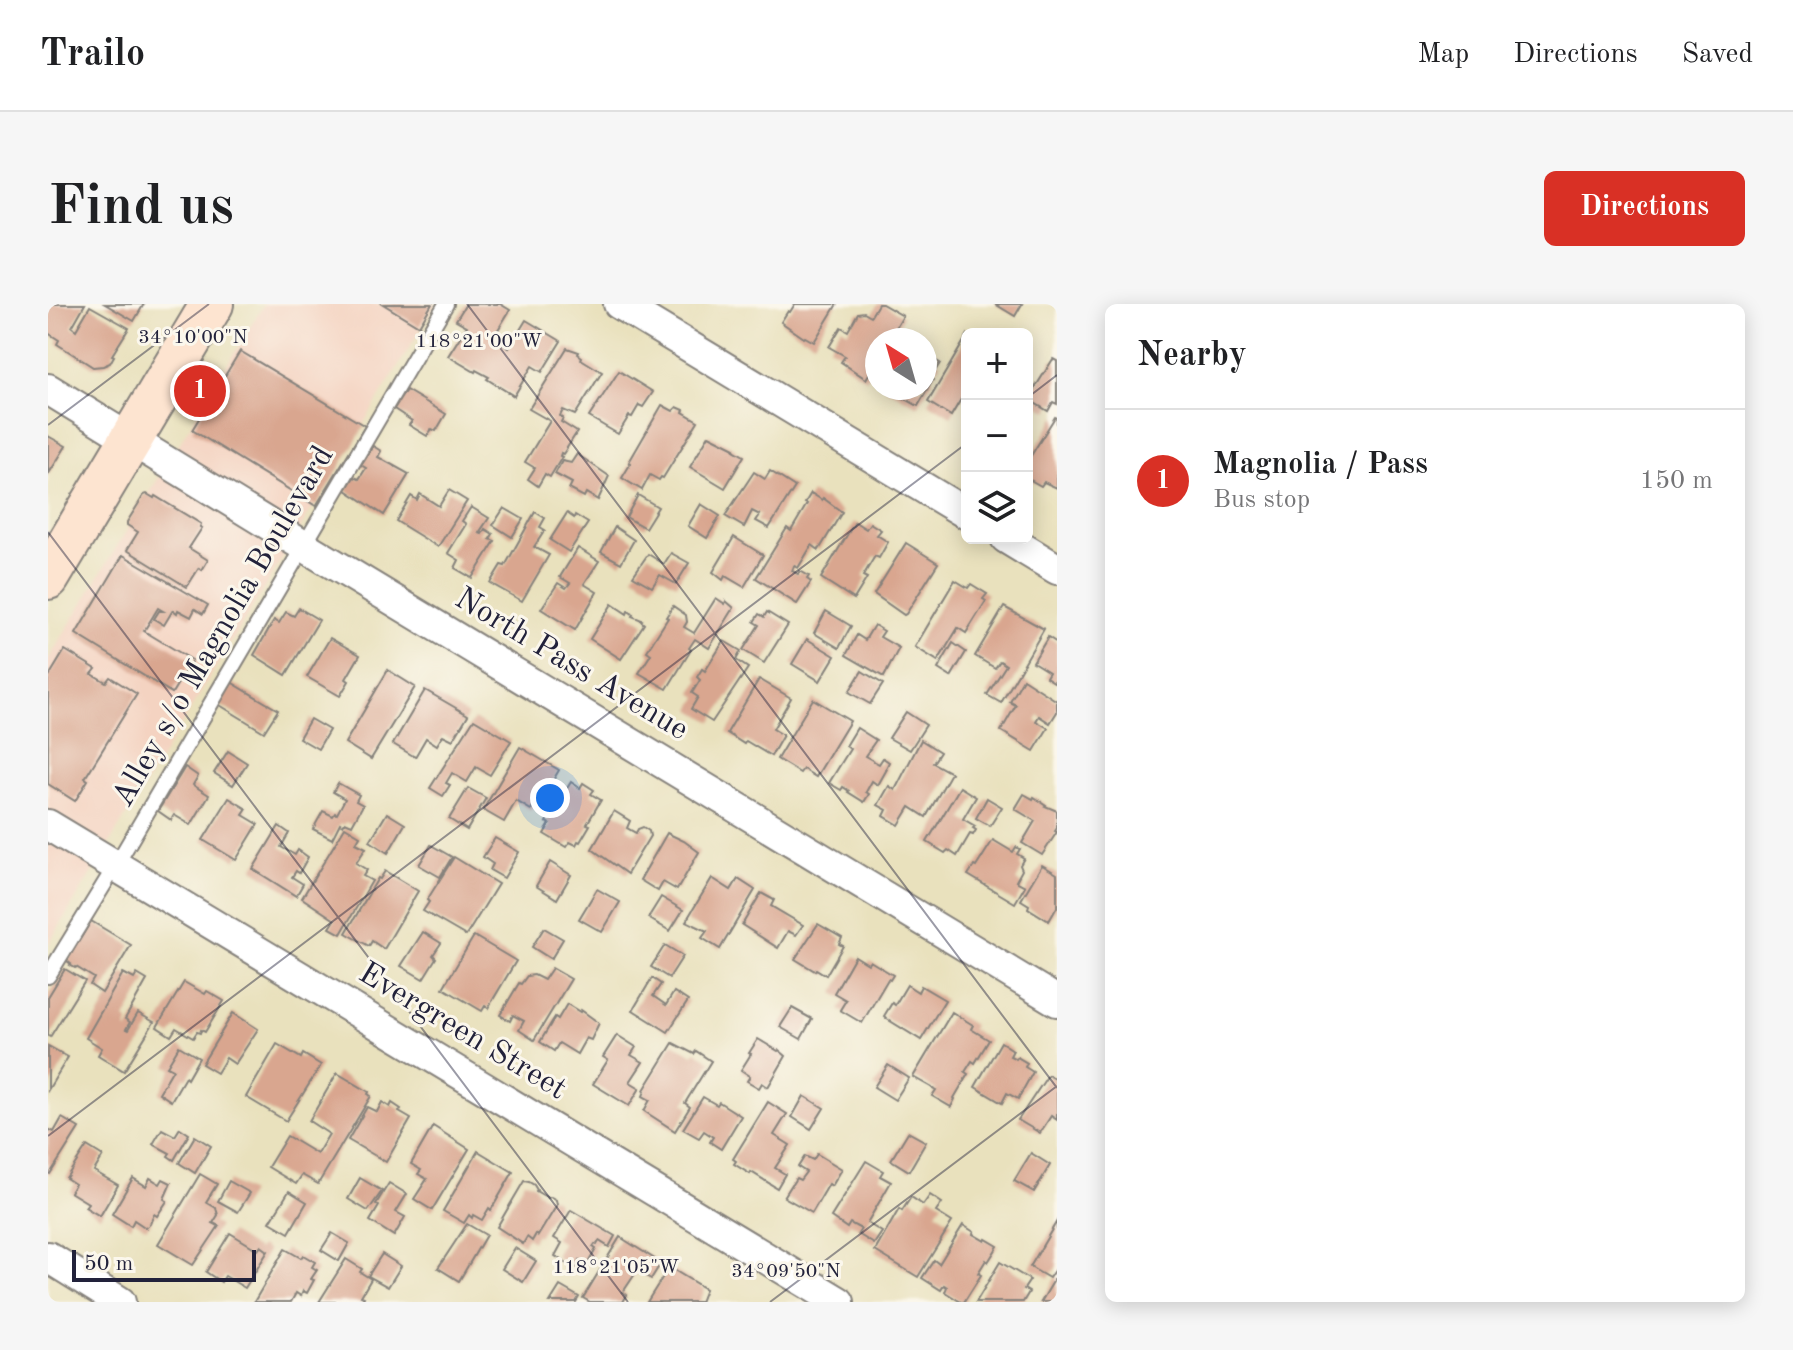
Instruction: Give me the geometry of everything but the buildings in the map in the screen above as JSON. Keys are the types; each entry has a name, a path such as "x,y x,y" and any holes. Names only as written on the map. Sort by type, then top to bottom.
{"main road":[{"path":"48,578 212,304"}],"street":[{"path":"619,304 961,510"},
{"name":"North Pass Avenue","path":"48,389 1057,1001"},
{"path":"1016,544 1057,569"},
{"name":"Evergreen Street","path":"48,825 839,1302"},
{"path":"48,1257 120,1302"}],"lane":[{"name":"Alley s/o Magnolia Boulevard","path":"48,976 446,304"}],"shaded area":[{"path":"264,304 436,304 48,945 48,660"}],"place":[{"name":"Magnolia / Pass","path":"200,391"}]}
